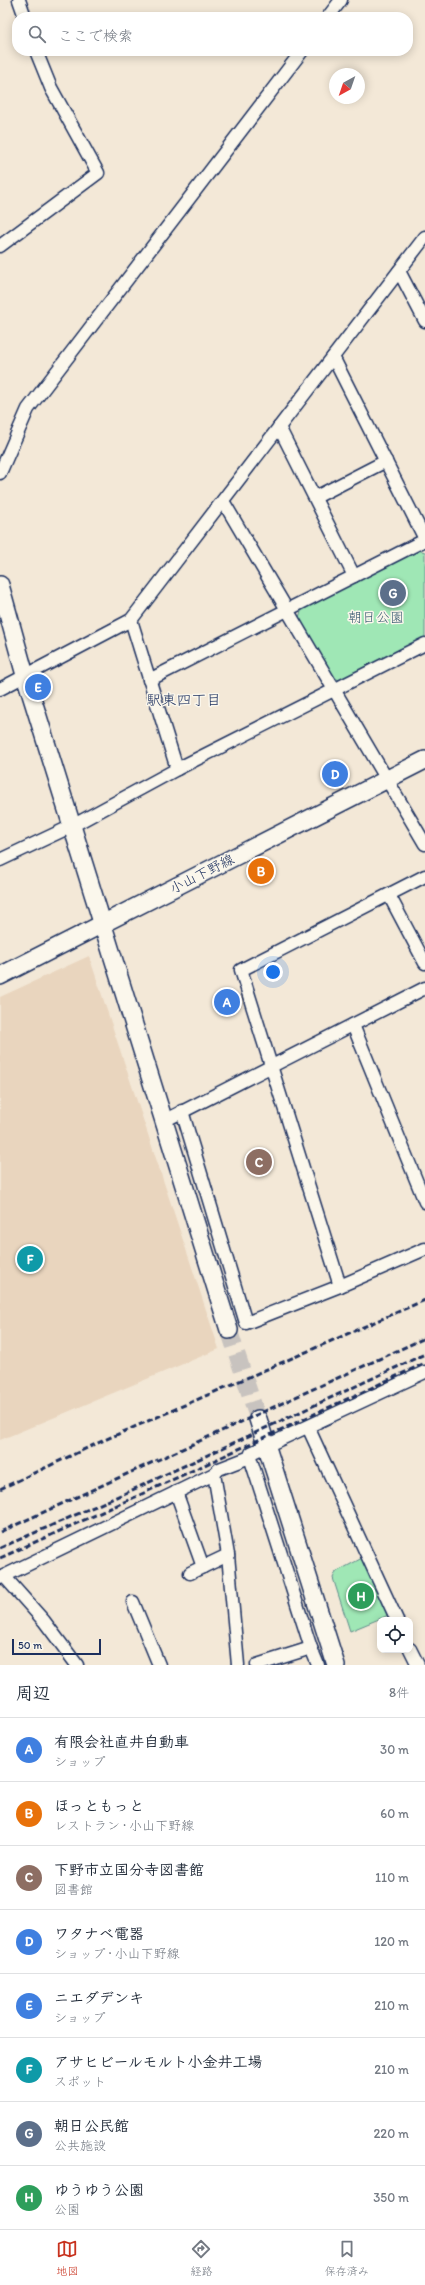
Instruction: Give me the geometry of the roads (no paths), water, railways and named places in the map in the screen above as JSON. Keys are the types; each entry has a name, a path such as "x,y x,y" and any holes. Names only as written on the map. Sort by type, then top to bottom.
{"street":[{"path":"19,0 23,12"},
{"path":"332,12 341,0"},
{"path":"0,246 98,173 51,88 38,56"},
{"path":"0,473 28,408 298,56"},
{"path":"0,689 131,620 425,237"},
{"path":"400,271 425,321"},
{"path":"149,680 425,540 333,356"},
{"path":"279,427 316,497 354,576"},
{"path":"316,497 386,461"},
{"path":"223,501 425,844"},
{"path":"0,585 25,675 229,1330"},
{"path":"131,620 177,769"},
{"path":"0,860 72,826 177,769 425,644"},
{"name":"小山下野線","path":"0,976 425,760"},
{"path":"340,1286 241,970 425,876"},
{"path":"389,895 425,963"},
{"path":"164,1121 425,988"},
{"path":"353,1025 425,1202"},
{"path":"182,1111 246,1323 340,1286 425,1248"},
{"path":"77,1665 44,1621 2,1577 214,1474 219,1469 250,1457 251,1453 267,1445 425,1372"},
{"path":"258,1419 336,1665"},
{"path":"308,1427 396,1617"},
{"path":"250,1457 311,1648 318,1665"},
{"path":"214,1474 228,1555 238,1665"},
{"path":"176,1492 203,1567"},
{"path":"190,1573 228,1555"},
{"path":"133,1602 160,1665"},
{"path":"257,1665 311,1648"},
{"path":"412,1653 418,1665"}],"tunnel":[{"path":"229,1330 258,1419"}],"railway":[{"path":"0,1489 100,1442 425,1300"},
{"path":"0,1532 425,1338"},
{"path":"0,1548 130,1491 425,1354"},
{"path":"0,1558 425,1363"}],"place":[{"name":"朝日公民館","path":"393,593"},
{"name":"ニエダデンキ","path":"38,687"},
{"name":"ワタナベ電器","path":"335,774"},
{"name":"ほっともっと","path":"261,871"},
{"name":"有限会社直井自動車","path":"227,1002"},
{"name":"下野市立国分寺図書館","path":"259,1162"},
{"name":"アサヒビールモルト小金井工場","path":"30,1259"},
{"name":"ゆうゆう公園","path":"361,1596"}],"district":[{"name":"駅東四丁目","path":"184,700"}],"park label":[{"name":"朝日公園","path":"376,617"}]}
